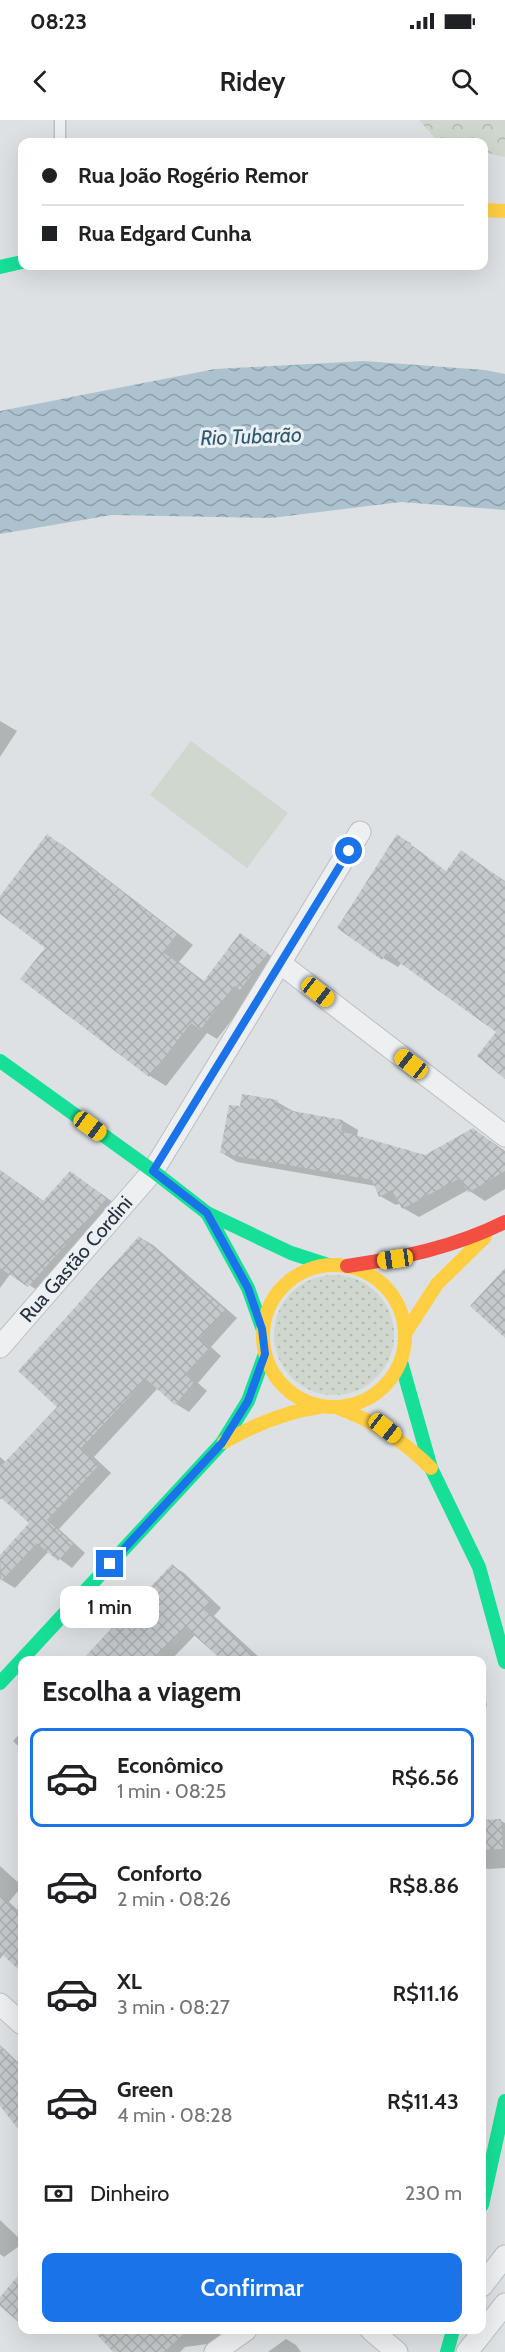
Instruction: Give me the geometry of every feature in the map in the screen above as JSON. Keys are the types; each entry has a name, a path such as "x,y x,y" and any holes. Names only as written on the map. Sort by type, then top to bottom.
{"main road":[{"path":"488,210 505,211"},
{"path":"0,267 18,263"},
{"path":"0,1061 153,1171 207,1213 291,1253 328,1265 347,1266 395,1259 500,1225"},
{"path":"207,1213 248,1288 262,1329 265,1354 272,1373 284,1388 300,1400 319,1407"},
{"path":"406,1332 437,1284 461,1258 500,1225"},
{"path":"262,1329 269,1305 284,1286 304,1271 328,1265"},
{"path":"222,1443 272,1417 293,1410 319,1407 338,1408 358,1404 376,1394 391,1380 401,1362 406,1332 401,1309 388,1289 370,1274 347,1266"},
{"path":"25,1656 222,1443 248,1401 265,1354"},
{"path":"401,1362 431,1468 479,1567 505,1662"},
{"path":"338,1408 366,1417 385,1428 431,1468"},
{"path":"0,1683 18,1664"},
{"path":"486,2166 488,2146 505,2101"},
{"path":"447,2352 452,2334"}],"street":[{"name":"Rua Gastão Cordini","path":"0,1347 153,1171 360,832"},
{"path":"280,963 505,1136"},
{"path":"479,1567 505,1589"},
{"path":"0,2004 18,2020"},
{"path":"486,2281 505,2256"},
{"path":"486,2328 505,2304"},
{"path":"214,2352 240,2334"},
{"path":"376,2334 397,2352"},
{"path":"467,2352 481,2334"}],"lane":[{"path":"60,120 60,138"}],"green space":[{"path":"419,120 505,120 505,157 488,153 488,138 435,138"},
{"path":"191,741 288,813 247,868 150,795"},
{"path":"334,1275 357,1280 376,1293 389,1312 394,1335 389,1358 376,1377 357,1390 334,1395 311,1390 292,1377 279,1358 274,1335 279,1312 292,1293 311,1280"}],"water":[{"name":"Rio Tubarão","path":"364,361 485,370 505,374 505,510 401,502 271,518 112,515 0,534 0,411 215,369"}],"building":[{"path":"47,834 177,934 163,952 203,982 240,933 268,953 240,990 234,986 200,1030 191,1023 149,1077 20,979 45,948 0,914 0,896"},
{"path":"397,834 446,871 461,850 505,882 505,1079 477,1056 496,1032 386,953 382,960 337,928"},
{"path":"242,1094 278,1100 276,1108 343,1120 341,1131 425,1155 473,1128 505,1153 505,1171 468,1193 460,1178 402,1209 392,1190 379,1197 372,1180 220,1153 229,1105 240,1106"},
{"path":"0,1170 43,1201 70,1171 107,1198 28,1287 0,1268"},
{"path":"139,1236 225,1310 199,1339 209,1348 185,1374 194,1382 175,1405 146,1379 81,1448 99,1465 47,1520 73,1544 58,1561 37,1543 1,1581 0,1555 29,1523 0,1497 0,1467 57,1407 18,1371"},
{"path":"505,1268 505,1338 470,1306"},
{"path":"172,1564 211,1601 203,1609 254,1656 218,1656 185,1627 158,1656 86,1656"},
{"path":"501,1819 503,1849 486,1850 486,1820"},
{"path":"0,1896 18,1912 18,1969 0,1952"},
{"path":"0,2046 18,2065 18,2129 0,2106"},
{"path":"18,2276 18,2322 0,2306 0,2297"},
{"path":"97,2334 184,2334 164,2352 113,2352"}],"traffic: fast":[{"path":"0,267 18,263"},
{"path":"0,1061 153,1171 207,1213 291,1253 328,1265"},
{"path":"207,1213 248,1288 263,1330"},
{"path":"25,1656 222,1443 248,1401 265,1354"},
{"path":"401,1362 431,1468 479,1567 505,1662"},
{"path":"0,1683 18,1664"},
{"path":"486,2187 505,2101"},
{"path":"447,2352 452,2334"}],"traffic: slow":[{"path":"488,210 505,211"},
{"path":"406,1332 437,1284 485,1237"},
{"path":"334,1265 361,1270 384,1286 400,1309 405,1336 400,1363 384,1386 361,1402 334,1407 307,1402 284,1386 268,1363 263,1336 268,1309 284,1286 307,1270 334,1265"},
{"path":"224,1442 270,1420 319,1407"},
{"path":"338,1408 388,1433 431,1468"}],"traffic: jam":[{"path":"347,1266 448,1245 505,1222"}],"route":[{"path":"110,1564 222,1443 248,1401 265,1354 262,1329 248,1288 207,1213 153,1171 349,851"}]}
